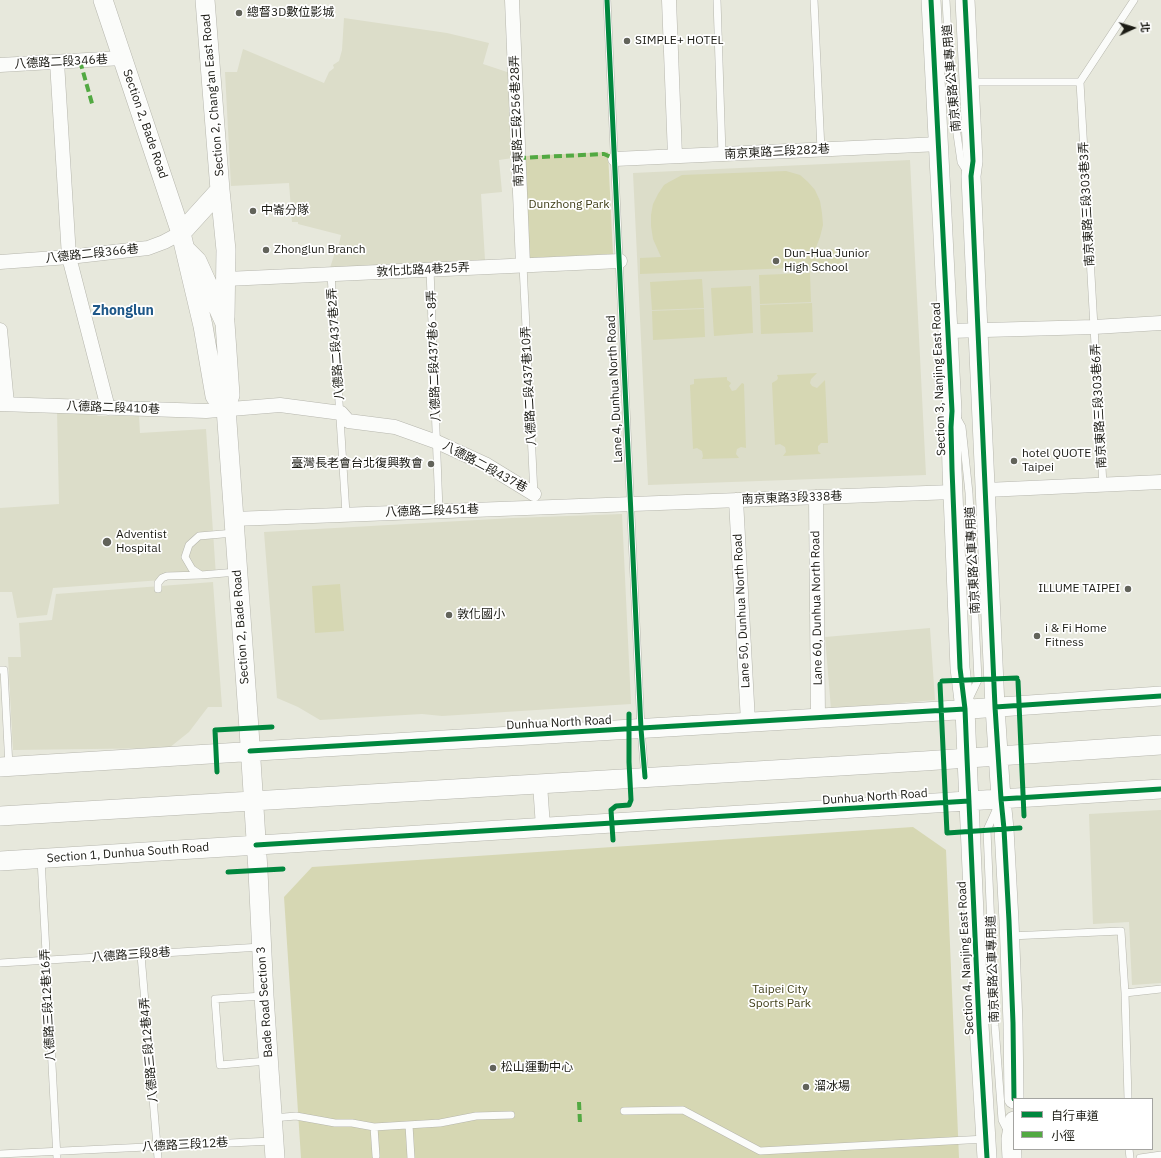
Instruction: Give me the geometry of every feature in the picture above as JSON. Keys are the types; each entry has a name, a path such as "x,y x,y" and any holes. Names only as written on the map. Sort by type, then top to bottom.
{"main road":[{"name":"Section 2, Bade Road","path":"103,0 183,241 203,326 215,396 226,408"},
{"name":"Section 2, Chang'an East Road","path":"205,0 225,240 225,323"},
{"name":"Section 3, Nanjing East Road","path":"931,0 949,331 953,492 960,668 965,709 967,758"},
{"path":"965,0 973,161 971,176 995,707 1010,936 1014,1098"},
{"name":"Section 2, Chang'an East Road","path":"183,241 220,190"},
{"name":"Section 2, Bade Road","path":"183,241 197,261 225,323 230,394 226,408 256,845"},
{"name":"Dunhua North Road","path":"250,751 641,729 1161,696"},
{"path":"0,816 1161,745"},
{"path":"5,767 250,751"},
{"name":"Section 4, Nanjing East Road","path":"967,758 979,1025 987,1158"},
{"name":"Dunhua North Road","path":"256,845 1161,789"},
{"name":"Section 1, Dunhua South Road","path":"0,861 256,845"},
{"name":"Bade Road Section 3","path":"256,845 264,996 275,1149"},
{"path":"1012,1158 1013,1130"}],"street":[{"name":"南京東路三段256巷28弄","path":"512,0 523,265"},
{"path":"669,0 675,156"},
{"name":"八德路二段346巷","path":"0,65 122,58"},
{"path":"57,62 69,257 108,408"},
{"name":"南京東路三段282巷","path":"615,159 940,144"},
{"name":"八德路二段366巷","path":"0,262 69,257 148,248 164,242 183,241"},
{"name":"敦化北路4巷25弄","path":"226,279 620,261"},
{"path":"949,331 1094,327 1161,323"},
{"path":"0,330 4,404"},
{"name":"八德路二段410巷","path":"4,404 206,411 226,408"},
{"name":"八德路二段437巷","path":"226,408 280,405 341,413 348,421 395,427 437,442 485,464 534,500"},
{"path":"986,490 1161,482"},
{"name":"南京東路3段338巷","path":"631,503 953,492"},
{"name":"Lane 60, Dunhua North Road","path":"816,497 818,718"},
{"name":"八德路二段451巷","path":"234,526 346,514 439,511 534,500 631,503"},
{"name":"Lane 50, Dunhua North Road","path":"736,500 748,722"},
{"path":"540,784 543,827"}],"lane":[{"name":"Lane 4, Dunhua North Road","path":"607,0 641,729 645,777"},
{"path":"717,0 722,154"},
{"path":"814,0 821,150"},
{"name":"南京東路公車專用道","path":"946,0 951,92 961,162 971,176"},
{"path":"969,82 1080,82 1134,0"},
{"name":"南京東路三段303巷3弄","path":"1080,82 1094,327"},
{"name":"八德路二段437巷10弄","path":"523,265 534,500"},
{"name":"八德路二段437巷6、8弄","path":"430,269 439,511"},
{"name":"八德路二段437巷2弄","path":"331,274 341,413 346,514"},
{"name":"南京東路三段303巷6弄","path":"1094,327 1103,485"},
{"name":"南京東路公車專用道","path":"952,411 962,427 969,493 978,680 965,709"},
{"path":"200,574 192,569 184,557 189,545 199,536 234,526"},
{"path":"158,589 158,583 162,578 167,576 237,572"},
{"path":"2,670 5,767"},
{"name":"南京東路公車專用道","path":"1001,799 987,830 995,1026 1002,1120 1013,1130"},
{"name":"八德路三段12巷16弄","path":"41,858 56,1154"},
{"path":"1010,936 1121,931 1125,993 1128,1098"},
{"name":"八德路三段8巷","path":"0,963 261,947"},
{"name":"八德路三段12巷4弄","path":"141,954 158,1158"},
{"path":"1125,993 1161,989"},
{"path":"264,996 215,999 220,1065 269,1061"},
{"path":"624,1111 683,1110 760,1151 775,1154 986,1139"},
{"path":"273,1118 296,1116 335,1123 352,1123 374,1127 440,1123 476,1116 512,1115"},
{"path":"409,1125 411,1158"},
{"path":"374,1127 376,1156"},
{"name":"八德路三段12巷","path":"0,1154 56,1154 157,1146 275,1149"},
{"path":"1140,1158 1157,1156"}],"shaded area":[{"path":"344,18 447,33 489,43 483,64 510,73 513,158 499,160 502,192 481,194 485,260 330,268 336,249 338,248 341,235 298,224 298,222 292,222 289,183 231,186 225,72 237,72 243,49 324,83 329,72 334,68 333,65 339,61 342,50"},
{"name":"Dun-Hua Junior High School","path":"910,160 926,475 648,485 633,173"},
{"name":"Adventist Hospital","path":"57,411 92,411 98,416 139,416 140,433 206,429 216,576 53,588 47,615 17,618 12,592 0,592 0,508 59,504"},
{"name":"敦化國小","path":"622,514 631,704 442,716 422,714 320,720 298,707 277,698 264,532 513,518"},
{"path":"213,582 222,707 208,707 189,732 169,748 13,750 8,657 21,657 19,623 52,620 56,594"},
{"path":"930,628 935,700 831,709 825,637"},
{"path":"1161,810 1161,983 1132,985 1129,922 1093,924 1089,814"}],"green space":[{"name":"Dunzhong Park","path":"608,152 613,254 529,258 524,156"},
{"path":"786,171 800,175 815,190 820,201 823,225 815,250 841,249 842,266 640,274 640,258 661,257 653,239 651,215 653,204 664,185 682,175"},
{"path":"810,273 811,302 760,304 759,275"},
{"path":"702,279 704,308 652,310 650,282"},
{"path":"751,286 753,333 714,336 711,288"},
{"path":"812,303 813,332 761,334 760,305"},
{"path":"704,309 705,337 653,340 652,311"},
{"path":"817,373 811,379 810,383 812,386 817,388 825,380 828,443 821,443 818,446 818,451 821,454 783,456 786,452 785,447 780,444 775,445 772,383 777,380 777,375"},
{"path":"727,377 727,380 731,383 729,386 732,391 736,390 742,383 744,384 746,448 741,447 737,449 736,454 739,458 702,459 702,451 697,448 693,449 690,385 694,384 694,379"},
{"path":"340,584 344,631 315,633 312,586"},
{"name":"Taipei City Sports Park","path":"913,827 946,850 959,1158 301,1158 284,897 312,867"}],"marked path":[{"path":"80,61 93,107"},
{"path":"518,158 604,154 615,159"},
{"path":"579,1102 580,1123"}],"cycle path":[{"path":"607,0 641,729 645,777"},
{"path":"931,0 952,411 952,469 960,668 965,709 979,1025 987,1158"},
{"path":"965,0 973,161 971,176 995,707 1009,921 1014,1098"},
{"path":"942,681 1017,678"},
{"path":"1018,681 1024,816"},
{"path":"940,684 947,833 1020,828"},
{"path":"995,707 1161,696"},
{"path":"250,751 965,709"},
{"path":"613,840 611,810 616,806 629,805 631,800 629,714"},
{"path":"217,772 215,730 272,727"},
{"path":"1001,799 1161,789"},
{"path":"256,845 969,801"},
{"path":"228,872 283,869"}],"place":[{"name":"總督3D數位影城","path":"239,13"},
{"name":"SIMPLE+ HOTEL","path":"627,41"},
{"name":"中崙分隊","path":"253,211"},
{"name":"Zhonglun Branch","path":"266,250"},
{"name":"Dun-Hua Junior High School","path":"776,261"},
{"name":"hotel QUOTE Taipei","path":"1014,461"},
{"name":"臺灣長老會台北復興教會","path":"431,464"},
{"name":"Adventist Hospital","path":"107,542"},
{"name":"ILLUME TAIPEI","path":"1128,589"},
{"name":"敦化國小","path":"449,615"},
{"name":"i & Fi Home Fitness","path":"1037,636"},
{"name":"松山運動中心","path":"493,1068"},
{"name":"溜冰場","path":"806,1087"}],"district":[{"name":"Zhonglun","path":"123,311"}]}
